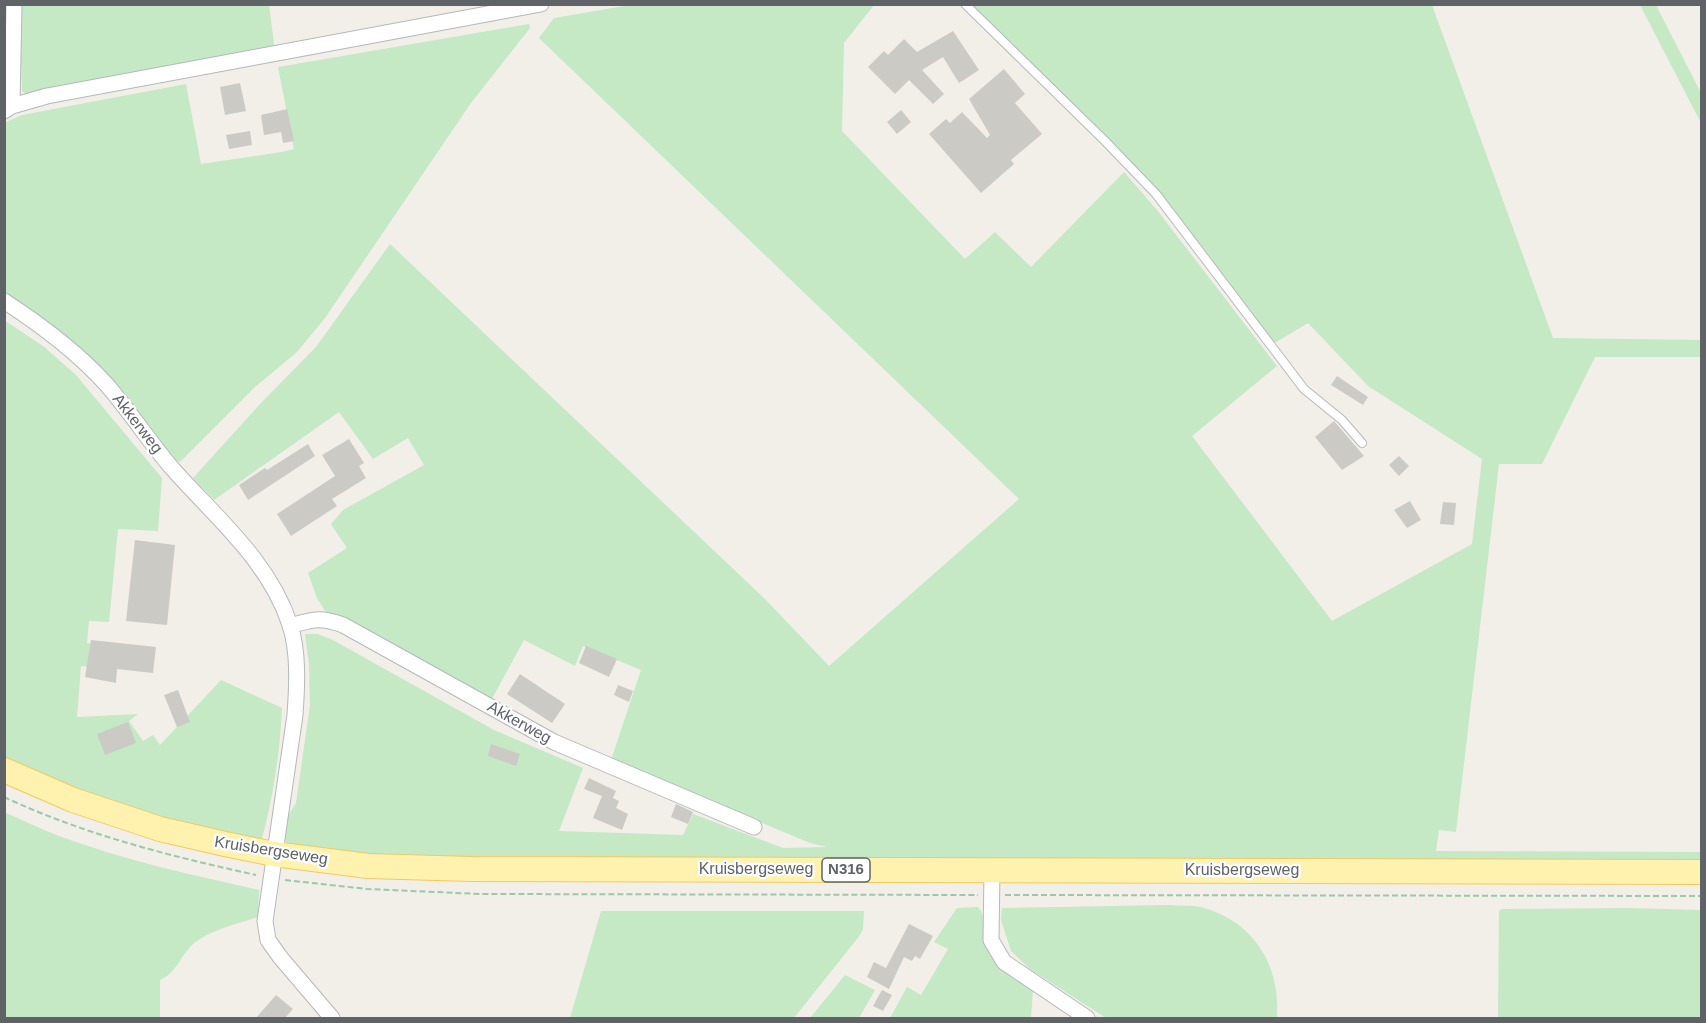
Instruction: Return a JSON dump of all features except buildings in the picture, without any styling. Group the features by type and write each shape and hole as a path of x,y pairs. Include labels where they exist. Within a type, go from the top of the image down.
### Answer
{"main road":[{"name":"Kruisbergseweg","path":"4,770 73,800 160,829 274,854 368,866 471,869 1701,872"}],"street":[{"path":"14,4 8,108 47,96 541,4"},
{"name":"Akkerweg","path":"4,301 66,345 106,384 170,466 267,575 291,626 295,647 297,685 295,715 265,921 268,940 332,1018"},
{"name":"Akkerweg","path":"291,626 313,619 326,619 343,625 554,742 754,827"},
{"path":"992,871 991,940 1004,962 1087,1018"}],"lane":[{"path":"965,4 1156,194 1304,389 1342,420 1362,443"}],"green space":[{"path":"19,5 269,5 275,51 30,96 22,91"},
{"path":"630,5 874,5 844,43 842,131 965,259 995,232 1031,267 1124,172 1157,210 1277,366 1192,436 1332,621 1472,544 1482,459 1368,386 1308,323 1273,344 1174,212 972,5 1432,5 1553,338 1702,340 1701,357 1595,357 1542,464 1499,464 1456,832 1439,830 1436,851 1701,852 1701,864 415,861 296,847 287,843 283,837 286,819 296,803 310,705 309,664 305,634 317,634 331,639 494,730 583,768 559,831 683,835 693,814 783,848 827,847 810,843 611,760 641,670 583,646 575,666 524,640 488,706 325,611 317,598 308,573 347,548 331,524 343,510 424,465 408,438 373,459 339,412 214,500 193,478 316,347 390,244 765,599 829,666 1019,499 539,38 554,18"},
{"path":"1640,5 1656,5 1701,93 1701,123"},
{"path":"529,24 530,28 471,103 325,318 297,352 255,387 181,461 178,462 78,352 5,301 4,123 22,115 186,84 201,164 282,152 294,149 278,67"},
{"path":"4,320 43,346 76,375 162,478 158,531 118,529 109,622 89,621 87,643 92,644 90,667 81,666 77,717 138,714 129,721 143,741 153,735 160,745 221,680 282,708 275,775 261,842 235,839 111,804 5,760"},
{"path":"4,812 59,836 133,860 259,890 258,917 215,931 192,945 174,969 160,980 160,1018 5,1018"},
{"path":"1168,905 1201,907 1220,914 1236,923 1249,935 1269,964 1277,999 1277,1018 1106,1018 1030,969 1011,951 1001,920 1002,908"},
{"path":"978,907 994,948 1033,990 1031,1018 890,1018 907,987 921,995 948,949 934,942 957,908"},
{"path":"1502,909 1701,910 1701,1018 1498,1018 1499,911"},
{"path":"601,911 864,911 863,929 860,935 794,1018 570,1018"},
{"path":"845,975 875,990 859,1018 810,1018"}]}
